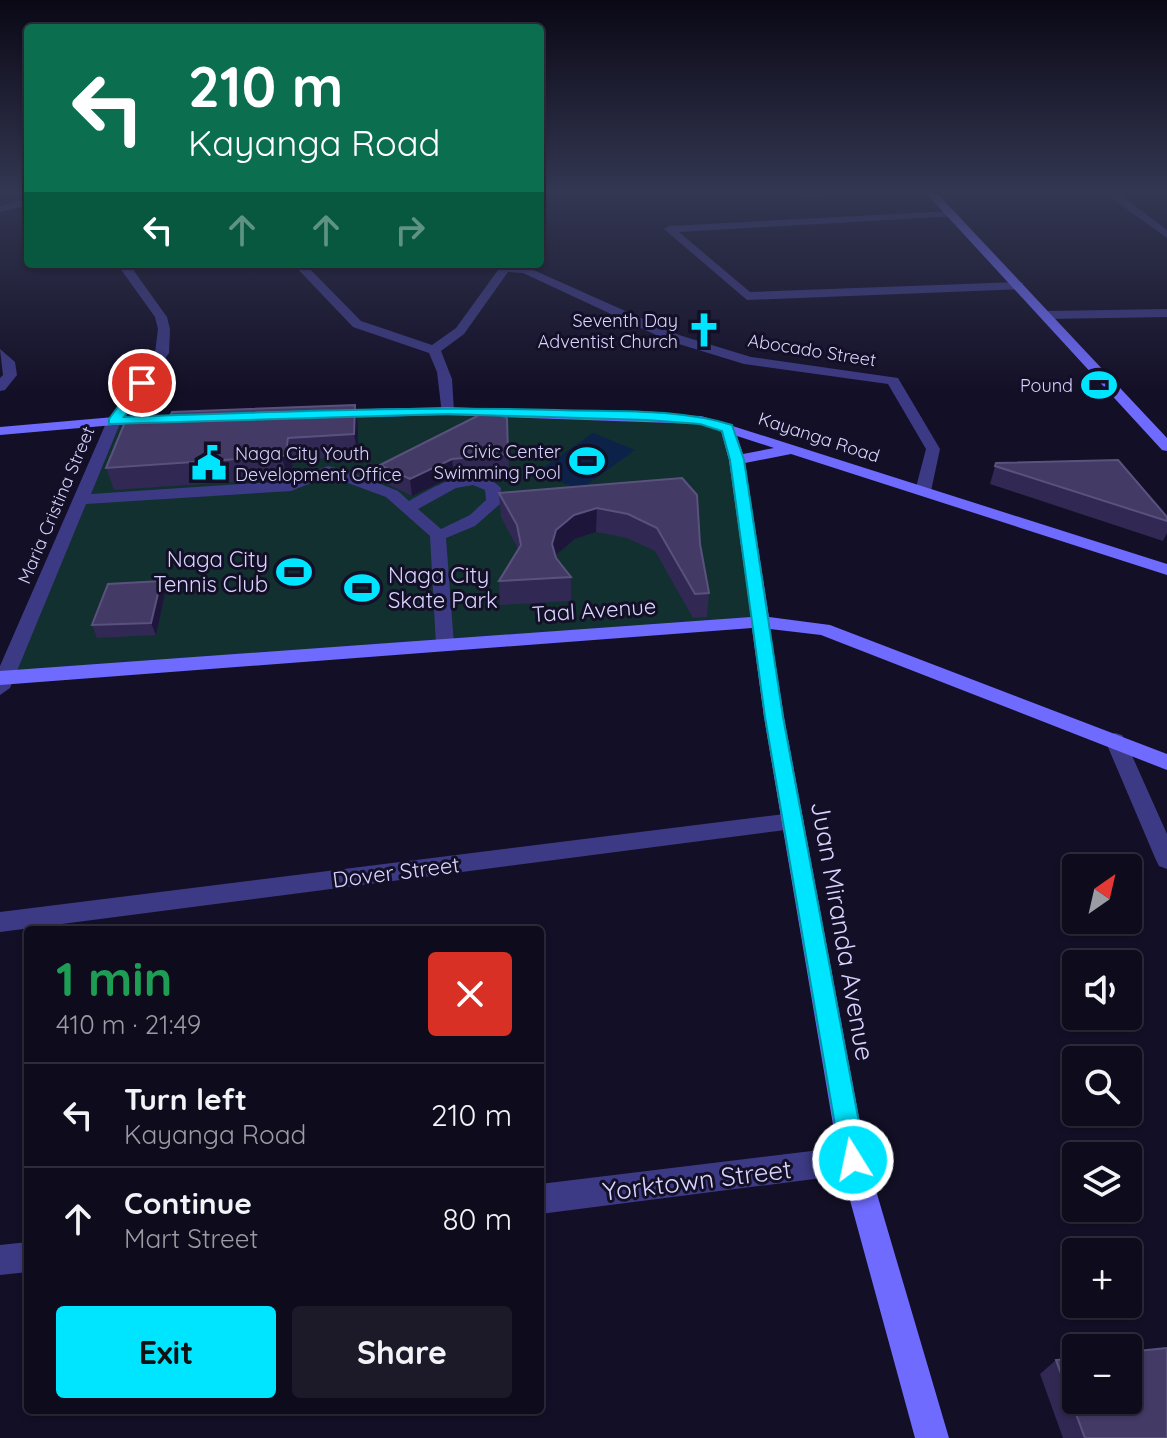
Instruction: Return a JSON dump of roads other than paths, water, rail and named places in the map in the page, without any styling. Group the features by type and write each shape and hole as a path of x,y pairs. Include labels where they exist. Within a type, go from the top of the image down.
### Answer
{"street":[{"path":"703,258 747,296 1019,286"},
{"path":"993,258 1167,447"},
{"name":"Maria Cristina Street","path":"1,681 114,421 162,353 164,329 161,317 126,268"},
{"path":"303,268 357,324 434,350 442,361 447,411"},
{"name":"Abocado Street","path":"434,350 460,331 505,268 525,270 674,338 749,361 893,381 933,449 923,491"},
{"path":"1046,315 1167,313"},
{"path":"0,353 8,362 10,375 0,387"},
{"name":"Kayanga Road","path":"320,415 447,411 701,420 1167,570"},
{"path":"0,431 114,421 209,418"},
{"name":"Juan Miranda Avenue","path":"727,428 737,460 760,622 853,1160 932,1438"},
{"path":"737,460 790,449"},
{"path":"79,500 291,486 328,471 343,474 392,494 438,535 445,645"},
{"path":"409,507 446,488 469,481 487,482 493,488 494,501 485,512 459,529 438,535"},
{"name":"Taal Avenue","path":"1,681 760,622 824,629 1167,762"},
{"path":"1115,740 1167,860"},
{"name":"Dover Street","path":"0,922 793,821"},
{"name":"Yorktown Street","path":"544,1199 853,1160"},
{"path":"0,1260 24,1257"}],"water":[{"name":"Civic Center Swimming Pool","path":"593,433 635,450 580,490 537,472"}],"place":[{"name":"Seventh Day Adventist Church","path":"704,330"},
{"name":"Pound","path":"1099,385"},
{"name":"Civic Center Swimming Pool","path":"587,461"},
{"name":"Naga City Youth Development Office","path":"209,463"},
{"name":"Naga City Tennis Club","path":"294,572"},
{"name":"Naga City Skate Park","path":"362,588"}]}
